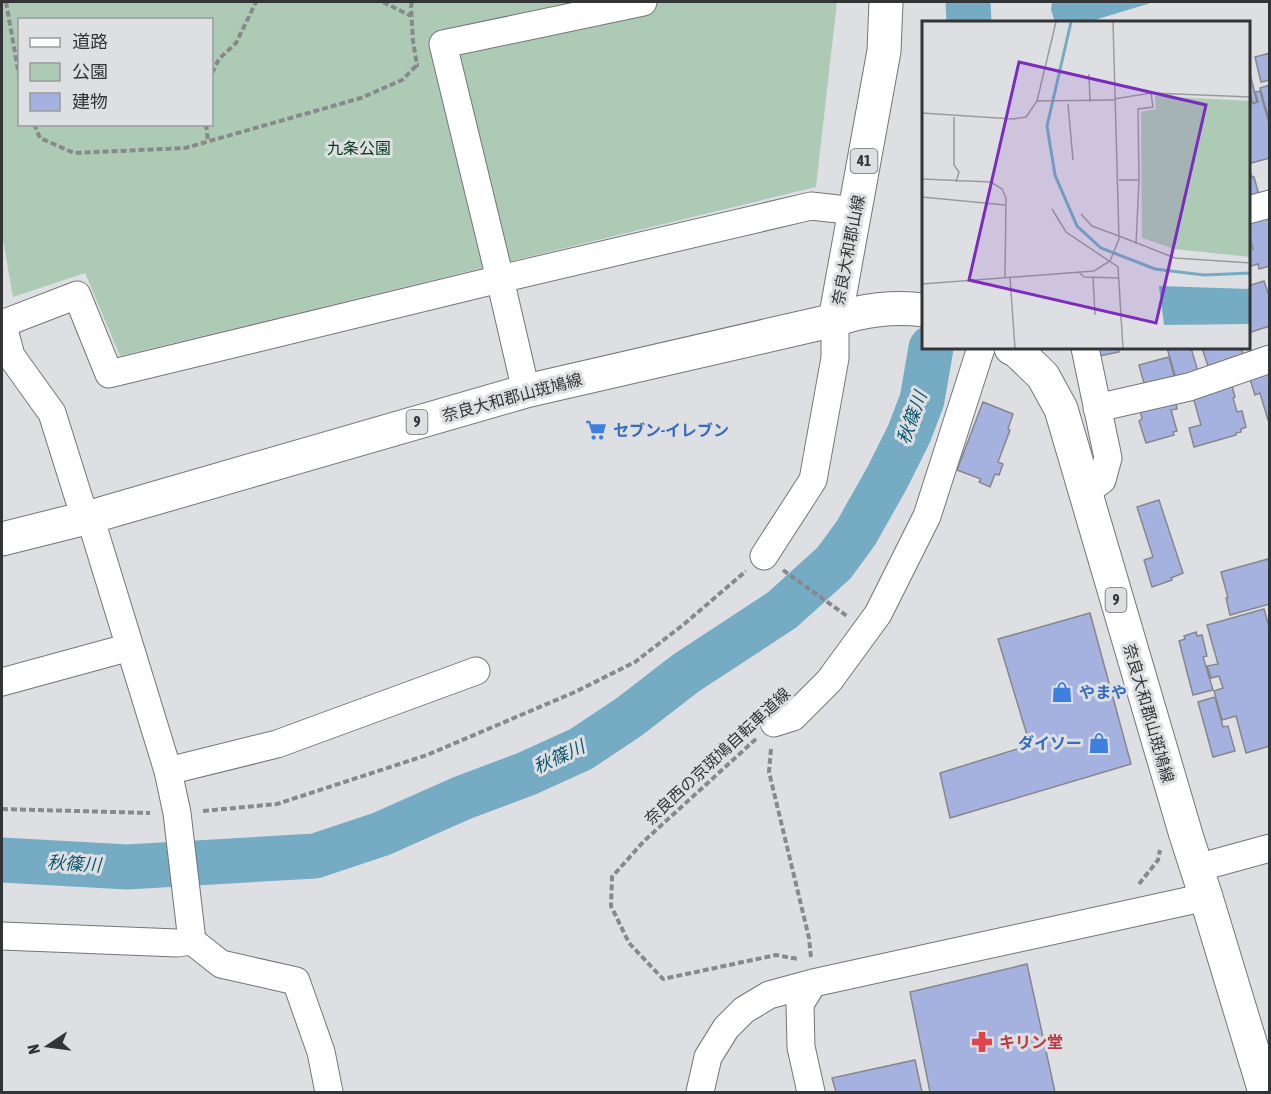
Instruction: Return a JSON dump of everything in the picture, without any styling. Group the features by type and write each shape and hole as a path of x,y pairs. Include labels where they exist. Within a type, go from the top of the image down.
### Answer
{"main road":[{"name":"奈良大和郡山線","path":"843,317 856,211 884,51 886,2"},
{"name":"奈良大和郡山斑鳩線","path":"2,538 87,517 526,391 843,317 912,308 922,310"},
{"name":"奈良大和郡山斑鳩線","path":"1015,350 1043,376 1061,409 1186,835 1265,1092"}],"street":[{"path":"526,391 443,44 643,2"},
{"path":"1250,209 1269,204"},
{"path":"329,1092 321,1052 296,981 221,964 191,932 177,813 168,771 130,647 52,413 10,356 2,323 77,294 109,374 811,206 856,211"},
{"path":"764,556 813,480 843,317"},
{"path":"774,723 793,717 829,681 878,615 927,516 980,350"},
{"path":"1084,350 1108,458 1102,480 1084,493"},
{"path":"1097,408 1189,387 1269,359"},
{"path":"2,681 130,647"},
{"path":"168,771 277,744 476,671"},
{"path":"700,1092 708,1057 726,1028 744,1010 814,968 1201,883 1269,848"},
{"path":"2,936 177,942 191,932"},
{"path":"811,1092 801,1047 800,1004 814,968"}],"path":[{"path":"6,2 18,70"},
{"path":"213,71 219,59 236,43 256,2"},
{"path":"383,2 411,16"},
{"path":"35,126 40,138 74,153 185,148 361,98 402,80 417,65"},
{"path":"206,126 208,141"},
{"path":"2,809 177,813 277,804 427,755 575,692 635,662 683,625 764,556 850,618"},
{"path":"774,723 769,772 809,938 814,968"},
{"name":"奈良西の京斑鳩自転車道線","path":"774,723 644,841 612,877 611,906 629,943 663,979 776,955 814,968"},
{"path":"1136,888 1158,860 1161,841 1186,835"}],"green space":[{"name":"九条公園","path":"2,2 837,2 816,187 120,356 85,273 13,297 2,234"}],"water":[{"path":"1052,2 1154,2 1091,21 1055,21 1051,10"}],"building":[{"path":"1270,53 1270,80 1261,82 1255,57"},
{"path":"1250,74 1257,102 1252,103"},
{"path":"1270,85 1270,124 1260,88"},
{"path":"1260,91 1270,127 1270,158 1251,163 1250,104 1258,102 1255,92"},
{"path":"1250,172 1254,177 1259,195 1250,197"},
{"path":"1270,217 1270,266 1259,269 1258,264 1250,266 1250,250 1253,249 1250,239 1250,222"},
{"path":"1264,281 1270,299 1270,326 1251,332 1250,329 1250,285"},
{"path":"1098,350 1118,350 1119,352 1099,356"},
{"path":"1168,350 1192,350 1199,375 1177,382"},
{"path":"1203,350 1242,350 1245,359 1209,369"},
{"path":"1169,357 1175,379 1145,387 1139,365"},
{"path":"1270,370 1270,420 1268,420 1260,393 1255,395 1249,376"},
{"path":"1231,382 1237,412 1242,411 1246,427 1236,435 1194,447 1189,428 1201,425 1192,393"},
{"path":"1175,398 1177,409 1171,410 1177,431 1173,432 1174,435 1146,443 1139,421 1142,419 1140,409"},
{"path":"983,402 1013,414 1008,429 1010,430 998,462 1003,464 999,475 995,474 990,487 979,482 981,479 957,470"},
{"path":"1159,500 1183,573 1171,578 1172,580 1152,587 1144,560 1153,557 1137,507"},
{"path":"1268,559 1270,604 1230,615 1221,572"},
{"path":"1264,609 1270,630 1270,746 1246,753 1236,716 1222,720 1214,691 1223,688 1219,676 1211,678 1207,666 1218,664 1207,625"},
{"name":"やまや","path":"1090,613 1131,764 950,818 940,773 1030,745 998,639"},
{"path":"1196,632 1197,636 1202,635 1207,656 1203,657 1213,690 1193,695 1179,641 1185,639 1184,636"},
{"path":"1215,697 1223,727 1228,726 1235,751 1213,757 1198,702"},
{"name":"キリン堂","path":"1027,964 1055,1092 930,1092 910,992"},
{"path":"915,1060 922,1092 836,1092 832,1078"}],"waterway":[{"name":"秋篠川","path":"968,2 969,21"},
{"name":"秋篠川","path":"2,860 127,867 315,856 381,834 581,749 629,717 686,673 782,610 834,563 856,533 909,434 922,400 931,350"}],"place":[{"name":"セブン-イレブン","path":"596,430"},
{"name":"やまや","path":"1062,692"},
{"name":"ダイソー","path":"1099,743"},
{"name":"キリン堂","path":"982,1042"}]}
